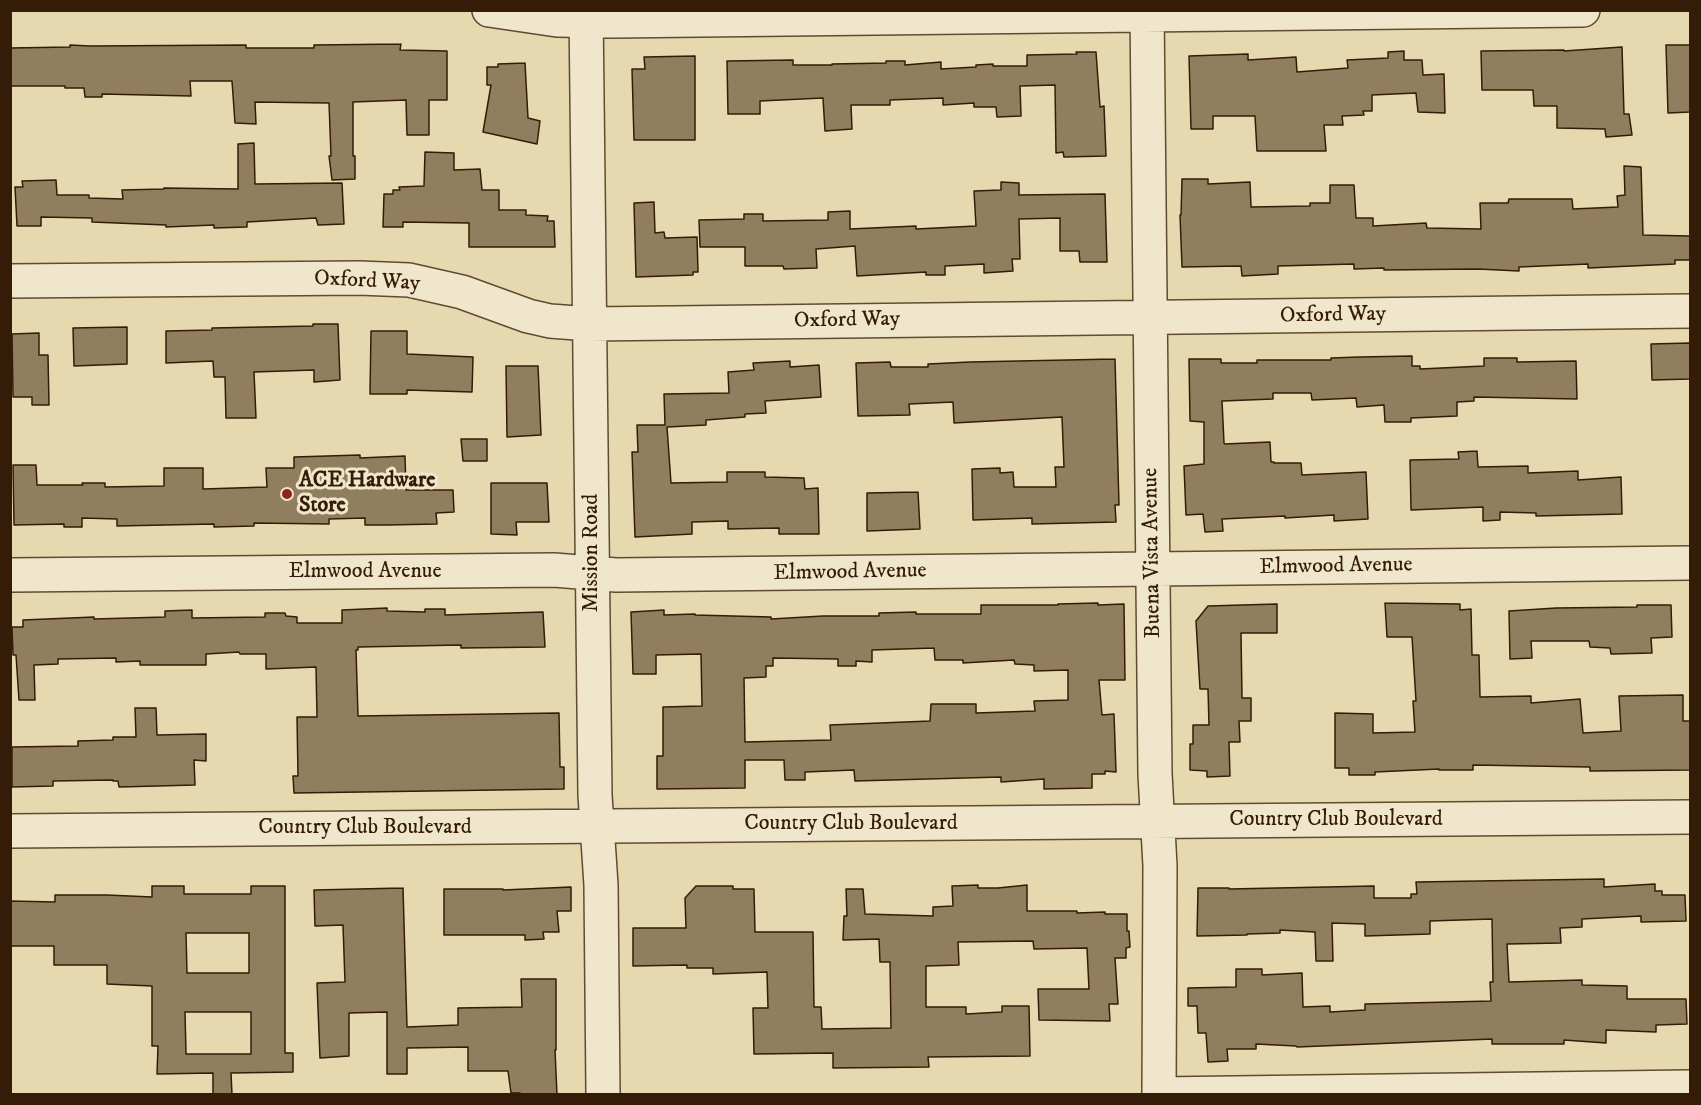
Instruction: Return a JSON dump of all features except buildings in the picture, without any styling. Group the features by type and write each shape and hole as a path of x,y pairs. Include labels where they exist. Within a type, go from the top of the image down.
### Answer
{"street":[{"path":"489,10 557,20 586,15 636,21 1147,13 1583,10"},
{"name":"Buena Vista Avenue","path":"1147,13 1155,774 1160,866 1159,1095"},
{"name":"Mission Road","path":"586,15 595,795 601,885 603,1095"},
{"name":"Oxford Way","path":"10,280 359,278 409,280 462,292 528,316 549,321 590,324 1690,311"},
{"name":"Elmwood Avenue","path":"10,574 542,570 640,575 1690,563"},
{"name":"Country Club Boulevard","path":"10,831 1690,817"},
{"path":"1159,1095 1690,1087"}],"place":[{"name":"ACE Hardware Store","path":"287,494"}]}
